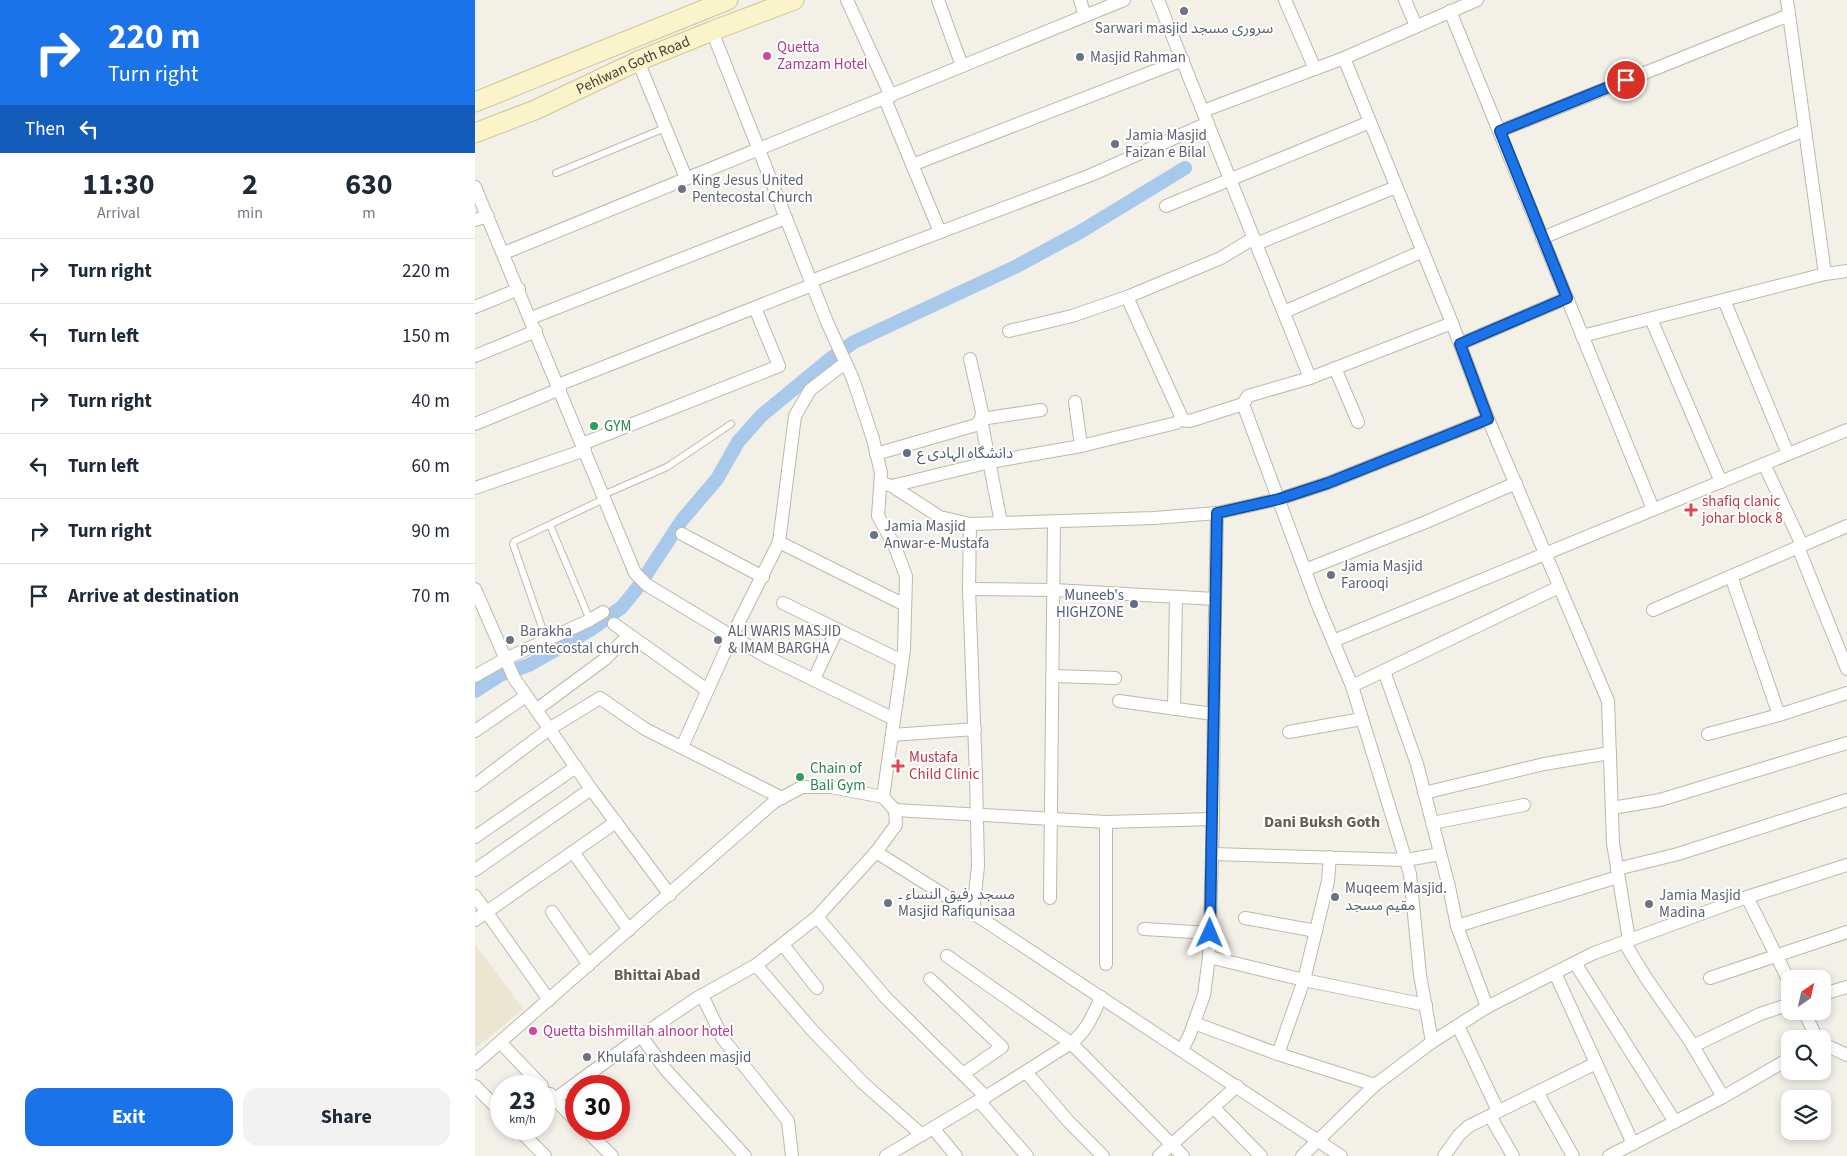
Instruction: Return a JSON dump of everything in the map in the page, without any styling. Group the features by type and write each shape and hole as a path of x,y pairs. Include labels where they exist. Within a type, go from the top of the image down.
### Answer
{"main road":[{"name":"Pehlwan Goth Road","path":"475,102 728,0"},
{"name":"Pehlwan Goth Road","path":"475,133 535,110 638,62 712,31 794,0"}],"street":[{"path":"847,0 888,98 912,165 940,232"},
{"path":"938,0 963,66"},
{"path":"1080,0 1085,16"},
{"path":"504,253 888,98 1124,0"},
{"path":"1159,0 1310,378"},
{"path":"1285,0 1315,69"},
{"path":"1405,0 1416,26"},
{"path":"475,424 559,387 812,283 1091,175 1205,117 1477,0"},
{"path":"1787,0 1825,274"},
{"path":"1450,11 1653,509"},
{"path":"1500,131 1789,15"},
{"path":"712,31 841,356 853,379 886,485 939,517 970,524 1054,522 1217,513 1279,499 1328,483 1488,419"},
{"path":"1344,58 1452,323 1488,419 1608,701 1613,844 1627,941 1646,978 1693,1046 1723,1097"},
{"path":"912,165 1183,60"},
{"path":"638,62 686,178"},
{"path":"1166,206 1230,178 1370,122"},
{"path":"1542,238 1805,130"},
{"path":"475,186 635,573 647,585 765,656 894,719"},
{"path":"1009,330 1072,316 1127,297 1221,258 1255,241 1397,187"},
{"path":"475,220 488,216"},
{"path":"531,318 786,218"},
{"path":"1284,312 1423,251"},
{"path":"1582,336 1825,274 1847,271"},
{"path":"475,307 519,289"},
{"path":"1127,297 1181,416 1180,420"},
{"path":"1460,344 1567,298"},
{"path":"1724,300 1788,454"},
{"path":"475,488 584,447 779,366 755,308"},
{"path":"1651,318 1721,482"},
{"path":"886,485 990,462 1081,446 1176,423 1180,420 1190,421 1243,404 1248,396 1310,378 1452,323"},
{"path":"475,356 536,331"},
{"path":"682,747 732,636 779,542 795,416 810,390 841,356"},
{"path":"970,359 982,412 981,419 1001,523"},
{"path":"1335,368 1358,422"},
{"path":"1075,402 1081,446"},
{"path":"1243,404 1305,570 1352,686 1406,860 1410,874 1420,974 1432,1042"},
{"path":"876,454 976,425 981,419 1041,410"},
{"path":"1333,641 1847,430"},
{"path":"1764,464 1800,546 1847,669"},
{"path":"1305,570 1426,522 1516,483"},
{"path":"883,797 904,650 906,576 895,547 878,516 886,485"},
{"path":"1182,1050 1204,995 1209,957 1213,819 1217,513"},
{"path":"1050,898 1054,522"},
{"path":"970,524 969,589 978,866 973,913"},
{"path":"1653,610 1847,526"},
{"path":"683,534 763,577"},
{"path":"779,542 905,605"},
{"path":"1731,576 1779,715"},
{"path":"1352,686 1559,587"},
{"path":"475,589 514,678 591,789 670,894"},
{"path":"969,589 1054,590 1215,599"},
{"path":"1174,709 1176,597"},
{"path":"783,603 902,661"},
{"path":"475,676 603,612"},
{"path":"614,624 707,690"},
{"path":"814,679 837,630"},
{"path":"536,710 605,659 629,635"},
{"path":"1384,671 1417,764 1457,926 1487,1006"},
{"path":"1053,676 1115,678"},
{"path":"1708,734 1779,715 1847,693"},
{"path":"475,731 526,696"},
{"path":"475,785 549,730 600,698 645,729 782,798"},
{"path":"1119,701 1213,714"},
{"path":"1289,732 1362,719"},
{"path":"892,735 975,730"},
{"path":"1612,808 1660,800 1847,743"},
{"path":"1424,793 1544,764 1610,753"},
{"path":"475,838 576,767"},
{"path":"475,1064 774,802 802,787 831,787 883,797 895,810 896,825 877,852 817,917 756,965 702,995 641,1036 555,1099 565,1109"},
{"path":"475,870 591,789"},
{"path":"1457,926 1847,800"},
{"path":"1432,823 1524,805"},
{"path":"895,810 1105,822 1213,819"},
{"path":"475,920 616,822"},
{"path":"1105,822 1106,964"},
{"path":"573,852 629,930"},
{"path":"877,852 973,913 1341,1156"},
{"path":"1212,854 1406,860 1440,854"},
{"path":"1278,1054 1304,980 1328,881 1330,858"},
{"path":"1302,1156 1375,1085 1432,1042 1487,1006 1594,953 1747,897 1847,865"},
{"path":"475,896 549,1000"},
{"path":"1747,897 1784,970"},
{"path":"552,912 589,965"},
{"path":"817,917 886,998 963,1074 1027,1156"},
{"path":"1245,918 1316,931"},
{"path":"1144,929 1210,933"},
{"path":"1710,978 1847,932"},
{"path":"783,945 817,988"},
{"path":"947,956 1071,1043 1183,1156"},
{"path":"1209,957 1304,980 1425,1005"},
{"path":"1575,962 1675,1122"},
{"path":"756,965 844,1064 922,1135"},
{"path":"1555,973 1633,1144"},
{"path":"930,979 1002,1047 963,1074"},
{"path":"1831,992 1847,987"},
{"path":"702,995 723,1040 788,1121 792,1156"},
{"path":"886,1156 903,1152 922,1135 1071,1043 1082,1034 1101,997"},
{"path":"1693,1046 1760,1014 1781,1007"},
{"path":"1194,1023 1278,1054 1375,1085"},
{"path":"1458,1026 1513,1156"},
{"path":"641,1036 666,1070 745,1156"},
{"path":"501,1043 532,1075"},
{"path":"1831,1046 1847,1044"},
{"path":"1831,1049 1847,1055"},
{"path":"1444,1156 1459,1135 1469,1126 1596,1063"},
{"path":"1609,1156 1723,1097 1781,1063"},
{"path":"1026,1072 1069,1122 1103,1156"},
{"path":"475,1086 490,1101"},
{"path":"1159,1156 1237,1086"},
{"path":"1537,1092 1573,1156"},
{"path":"1214,1108 1261,1156"},
{"path":"933,1128 956,1156"},
{"path":"529,1140 545,1156"},
{"path":"596,1140 612,1156"}],"lane":[{"path":"556,173 665,128"},
{"path":"546,639 513,546 515,541 667,467 731,424"},
{"path":"550,524 590,620"}],"shaded area":[{"path":"475,944 523,1009 475,1049"}],"waterway":[{"path":"475,691 500,675 529,665 590,630 622,607 638,587 682,520 717,479 738,442 762,415 830,359 854,342 1015,267 1080,232 1185,168"}],"place":[{"name":"Sarwari masjid سروری مسجد","path":"1184,11"},
{"name":"Quetta Zamzam Hotel","path":"767,56"},
{"name":"Masjid Rahman","path":"1080,57"},
{"name":"Jamia Masjid Faizan e Bilal","path":"1115,144"},
{"name":"King Jesus United Pentecostal Church","path":"682,189"},
{"name":"GYM","path":"594,426"},
{"name":"دانشگاہ الہادی ع","path":"907,453"},
{"name":"shafiq clanic johar block 8","path":"1691,510"},
{"name":"Jamia Masjid Anwar-e-Mustafa","path":"874,535"},
{"name":"Jamia Masjid Farooqi","path":"1331,575"},
{"name":"Muneeb's HIGHZONE","path":"1134,604"},
{"name":"Barakha pentecostal church","path":"510,640"},
{"name":"ALI WARIS MASJID & IMAM BARGHA","path":"718,640"},
{"name":"Mustafa Child Clinic","path":"898,766"},
{"name":"Chain of Bali Gym","path":"800,777"},
{"name":"Muqeem Masjid. مقیم مسجد","path":"1335,897"},
{"name":"مسجد رفیق النساء ۔ Masjid Rafiqunisaa","path":"888,903"},
{"name":"Jamia Masjid Madina","path":"1649,904"},
{"name":"Quetta bishmillah alnoor hotel","path":"533,1031"},
{"name":"Khulafa rashdeen masjid","path":"587,1057"}],"district":[{"name":"Dani Buksh Goth","path":"1322,821"},
{"name":"Bhittai Abad","path":"657,974"}],"route":[{"path":"1210,933 1217,513 1279,499 1328,483 1488,419 1460,344 1567,298 1500,131 1626,80"}]}
